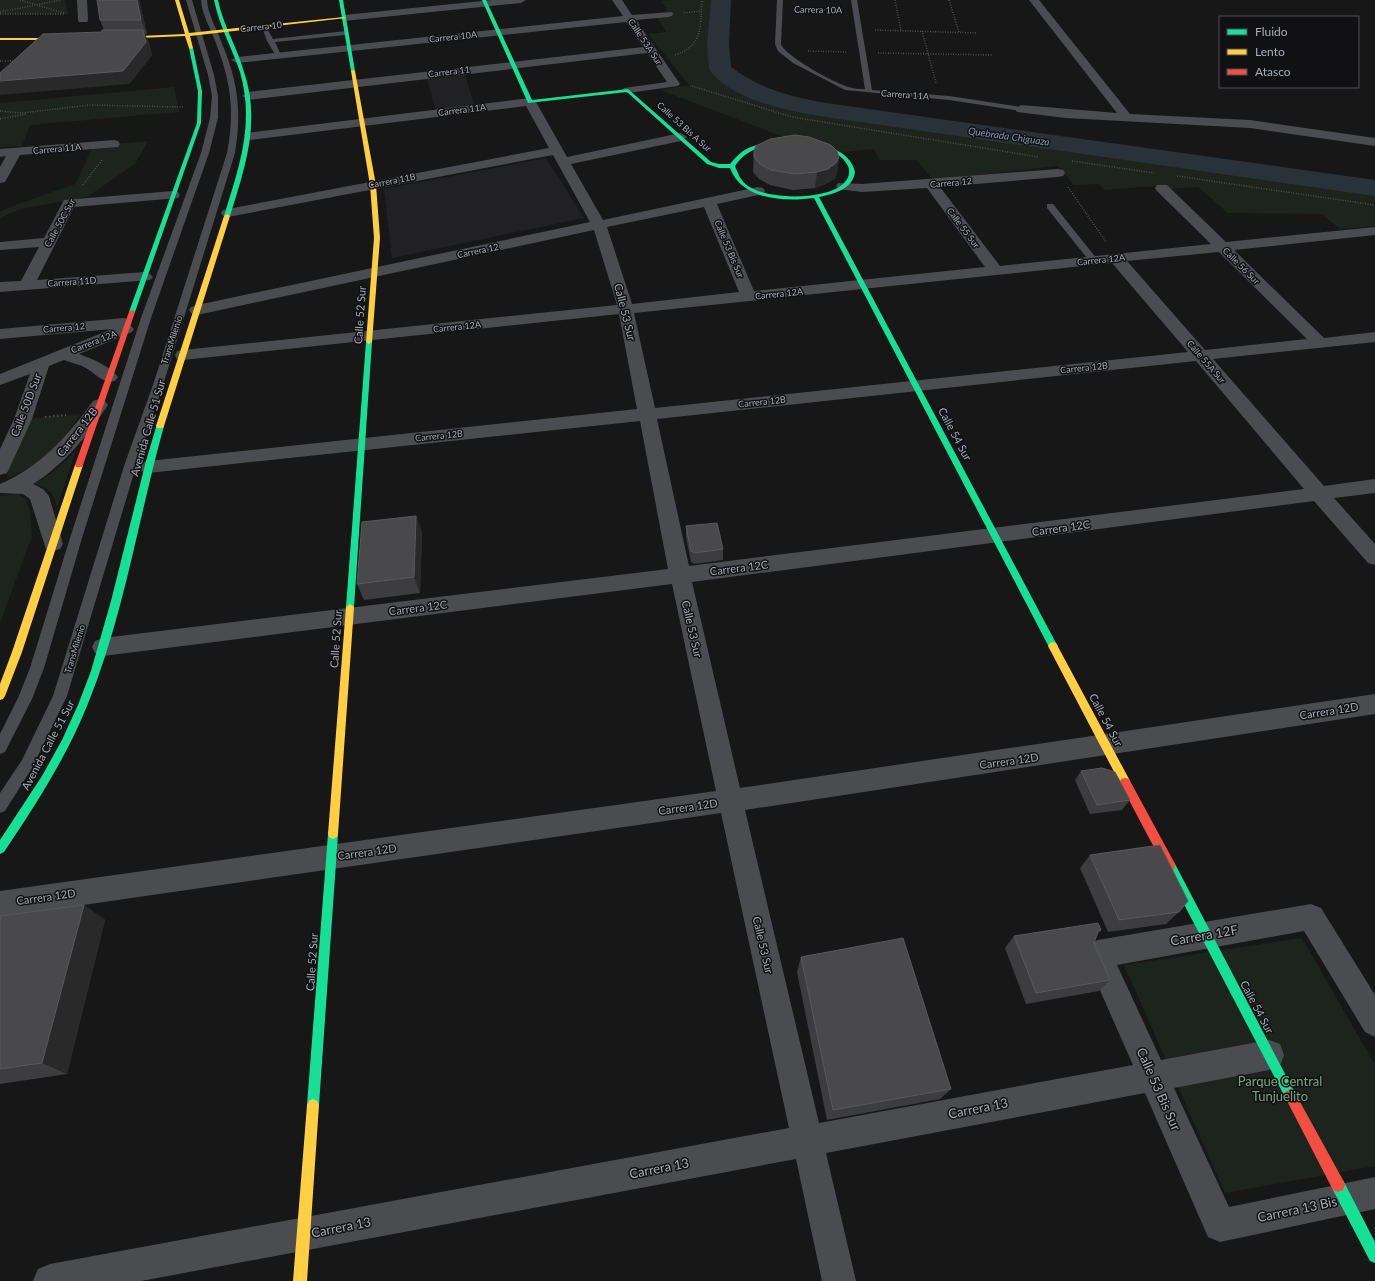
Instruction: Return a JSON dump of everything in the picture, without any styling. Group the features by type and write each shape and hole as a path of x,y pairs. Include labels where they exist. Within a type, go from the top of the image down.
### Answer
{"street":[{"path":"82,0 83,20"},
{"path":"0,696 53,544 97,408 110,377 198,127 202,108 200,80 177,0"},
{"name":"Avenida Calle 51 Sur","path":"0,849 44,780 82,707 103,647 148,467 167,401 183,356 228,213 250,136 252,112 248,96 216,0"},
{"name":"Calle 52 Sur","path":"300,1281 376,272 377,238 373,185 341,0"},
{"name":"Carrera 10","path":"104,38 187,36 225,30 484,2 522,0"},
{"name":"Calle 53A Sur","path":"617,0 674,84"},
{"path":"1034,0 1127,118"},
{"name":"Calle 53 Sur","path":"484,2 530,102 599,225 626,310 680,575 839,1281"},
{"name":"Carrera 10A","path":"237,60 668,14"},
{"path":"0,39 80,39"},
{"path":"16,61 40,39"},
{"name":"Carrera 11","path":"248,96 650,49"},
{"name":"Carrera 11A","path":"250,136 674,84"},
{"name":"Calle 53 Bis A Sur","path":"628,90 712,164 732,166"},
{"path":"1022,109 1127,118 1250,124 1375,142"},
{"path":"564,162 681,137"},
{"path":"785,142 818,145 843,156 850,163 853,171 850,179 843,186 816,196 792,197 758,191 741,182 733,171 732,166 736,158 744,151 755,146 785,142"},
{"name":"Carrera 11A","path":"0,153 114,144"},
{"name":"Carrera 11B","path":"228,213 556,150"},
{"path":"0,179 14,152"},
{"name":"Carrera 12","path":"843,186 862,188 931,184 1058,173"},
{"name":"Calle 55 Sur","path":"931,184 996,271"},
{"name":"Calle 56 Sur","path":"1162,188 1320,343"},
{"name":"Carrera 12","path":"197,310 758,191"},
{"path":"70,203 173,195"},
{"name":"Calle 54 Sur","path":"816,196 1269,1055 1360,1196 1375,1256"},
{"name":"Calle 53 Bis Sur","path":"709,202 749,297"},
{"name":"Calle 50C Sur","path":"27,285 70,203"},
{"name":"Carrera 12A","path":"183,356 1375,231"},
{"path":"0,246 50,242"},
{"name":"Calle 55A Sur","path":"1117,259 1375,558"},
{"name":"Carrera 11D","path":"0,287 145,277"},
{"name":"Carrera 12","path":"0,334 128,326"},
{"name":"Carrera 12A","path":"0,380 128,326"},
{"name":"Carrera 12B","path":"148,467 1375,338"},
{"name":"Carrera 12A","path":"62,354 89,364 110,377"},
{"name":"Calle 50D Sur","path":"0,469 23,419 42,363"},
{"name":"Carrera 12B","path":"6,488 42,470 55,460 79,434 97,408"},
{"name":"Carrera 12C","path":"103,647 996,536 1375,486"},
{"name":"Carrera 12B","path":"6,488 34,491 39,496 53,544"},
{"name":"Carrera 12D","path":"0,904 731,801 1106,746 1375,704"},
{"name":"Carrera 12F","path":"1098,954 1311,917 1375,1022"},
{"name":"Calle 53 Bis Sur","path":"1098,954 1220,1225"},
{"name":"Carrera 13","path":"50,1281 1269,1055"},
{"name":"Carrera 13 Bis","path":"1220,1225 1360,1196"}],"lane":[{"path":"0,748 25,699 37,668 76,538 146,318 205,153 214,118 215,96 211,75 189,0"},
{"name":"TransMilenio","path":"0,806 27,764 60,696 128,470 158,385 231,153 236,125 235,92 230,73 214,32 204,0"},
{"path":"780,0 778,44 780,50"},
{"path":"854,0 870,92"},
{"path":"263,26 278,56"},
{"path":"270,41 346,32"},
{"name":"Carrera 11A","path":"780,50 795,62 840,86 870,92 940,98 1022,109"},
{"path":"1050,206 1094,261"}],"path":[{"path":"0,13 68,14 20,0"},
{"path":"0,13 61,0"},
{"path":"657,59 682,53 692,48 699,38 702,0"},
{"path":"895,0 901,30"},
{"path":"950,0 959,32"},
{"name":"Carrera 10A","path":"780,9 856,10"},
{"path":"859,29 976,32"},
{"path":"922,31 940,98"},
{"path":"780,50 992,55"},
{"path":"0,61 16,61"},
{"path":"674,84 689,85 792,117 1048,158 1117,259"},
{"path":"0,119 90,105 202,108"},
{"path":"0,111 22,113 40,112"},
{"name":"Calle 50C Sur","path":"70,203 114,144"},
{"path":"1070,161 1161,174"},
{"path":"1177,176 1375,205"},
{"path":"23,419 97,408"}],"shaded area":[{"path":"465,75 475,107 436,112 427,79"},
{"path":"546,158 584,218 392,258 384,189"}],"green space":[{"path":"0,0 65,0 68,14 0,14"},
{"path":"711,0 707,48 711,71 732,89 764,103 821,115 1375,194 1375,226 1340,229 1322,214 1228,213 1198,187 1171,189 1167,185 1105,190 1099,184 1074,185 1058,166 933,180 917,160 880,160 874,149 843,152 786,138 660,90 689,85 648,34 666,32 654,13 668,11 661,1"},
{"path":"174,87 179,112 30,125 22,146 0,147 0,103"},
{"path":"148,141 135,164 87,197 25,208 10,213 0,219 0,212 10,207 75,184 92,149 110,148 114,144"},
{"path":"80,414 66,436 49,454 30,468 6,479 27,419"},
{"path":"76,450 57,508 50,491 32,484 56,469"},
{"path":"17,494 25,498 30,510 32,536 0,623 0,496"},
{"name":"Parque Central Tunjuelito","path":"1302,938 1375,1065 1375,1166 1225,1193 1124,965"}],"building":[{"path":"97,0 137,0 141,20 100,20"},
{"path":"102,30 143,30 146,42 123,71 0,81 0,73 43,34 102,32"},
{"path":"795,135 809,137 831,145 837,151 839,157 836,163 828,169 817,172 795,174 771,170 760,164 754,157 754,150 756,146 770,139"},
{"path":"416,516 414,577 357,584 362,522"},
{"path":"717,523 723,549 695,553 691,551 686,526"},
{"path":"1102,768 1115,772 1130,800 1097,805 1081,771"},
{"path":"1160,845 1188,901 1179,912 1119,920 1090,855"},
{"path":"84,905 42,1063 0,1069 0,916"},
{"path":"1098,923 1101,930 1098,932 1094,943 1110,980 1036,993 1014,936"},
{"path":"903,938 951,1089 833,1110 801,957"}],"waterway":[{"name":"Quebrada Chiguaza","path":"721,0 718,44 720,69 733,80 747,88 778,100 826,110 1375,188"}],"traffic: fast":[{"path":"216,0 224,27 242,72 247,91 249,110 247,145 227,216"},
{"path":"341,0 353,71"},
{"path":"484,0 530,102 628,90 709,163 719,166 732,166"},
{"path":"132,312 199,123 200,91 191,48"},
{"path":"785,142 824,146 842,154 852,169 850,179 843,187 833,192 822,195 795,198 757,192 748,188 740,181 732,166 742,154 755,147 769,143 785,142"},
{"path":"816,196 1053,646"},
{"path":"350,607 369,342"},
{"path":"0,849 56,761 83,705 116,601 141,496 160,426"},
{"path":"313,1105 333,834"},
{"path":"1170,866 1290,1095"},
{"path":"1338,1185 1375,1256"}],"traffic: slow":[{"path":"177,0 191,48"},
{"path":"117,38 202,34 344,18"},
{"path":"0,39 67,39"},
{"path":"353,71 373,185 377,238 369,342"},
{"path":"160,426 227,216"},
{"path":"0,696 17,652 79,465"},
{"path":"333,834 350,607"},
{"path":"1053,646 1125,782"},
{"path":"300,1281 313,1105"}],"traffic: jam":[{"path":"79,465 132,312"},
{"path":"1125,782 1170,866"},
{"path":"1290,1095 1338,1185"}]}
